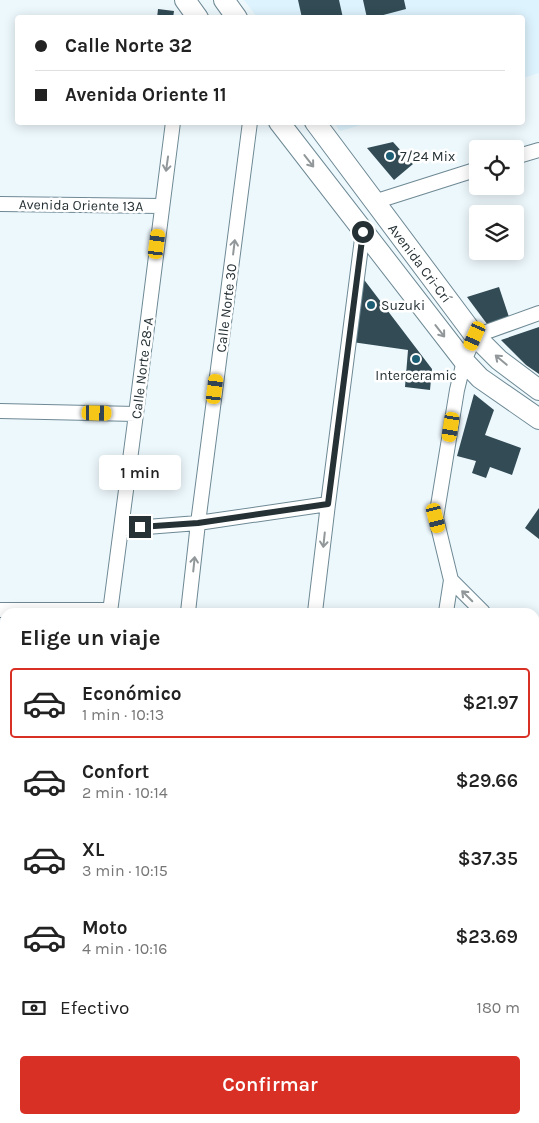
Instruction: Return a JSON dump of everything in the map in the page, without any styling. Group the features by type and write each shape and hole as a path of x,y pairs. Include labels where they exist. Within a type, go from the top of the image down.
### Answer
{"main road":[{"path":"224,0 235,15"},
{"name":"Avenida Cri-Crí","path":"280,125 464,361 480,378 539,418"},
{"name":"Avenida Cri-Crí","path":"317,125 475,336 499,360 539,390"}],"street":[{"name":"Calle Norte 28-A","path":"110,608 173,125"},
{"name":"Calle Norte 30","path":"188,608 250,125"},
{"path":"524,155 539,150"},
{"path":"374,202 469,172"},
{"name":"Avenida Oriente 13A","path":"0,204 161,206"},
{"path":"315,608 363,232"},
{"path":"447,608 451,580 436,518 457,390 464,361 475,336 539,313"},
{"path":"0,411 136,414"},
{"path":"121,529 198,523 328,504"},
{"path":"451,580 480,608"}],"shaded area":[{"path":"244,0 539,0 539,73 525,77 525,15 255,15"},
{"path":"336,125 361,125 340,131"}],"building":[{"path":"298,0 339,0 342,15 301,15"},
{"path":"363,0 404,0 406,9 383,15 366,15"},
{"path":"158,9 174,11 173,15 157,15"},
{"name":"7/24 Mix","path":"393,142 413,164 394,180 367,148"},
{"name":"Suzuki","path":"362,277 432,369 430,390 405,387 408,350 352,342"},
{"path":"499,287 509,317 487,324 467,297"},
{"path":"539,327 539,374 526,365 501,340"},
{"path":"474,394 494,410 485,435 521,448 512,475 490,467 486,478 472,473 476,461 457,456"},
{"path":"539,508 539,539 525,528"}],"place":[{"name":"7/24 Mix","path":"390,156"},
{"name":"Suzuki","path":"371,305"},
{"name":"Interceramic","path":"416,359"}],"route":[{"path":"140,527 198,523 328,504 363,232"}]}
